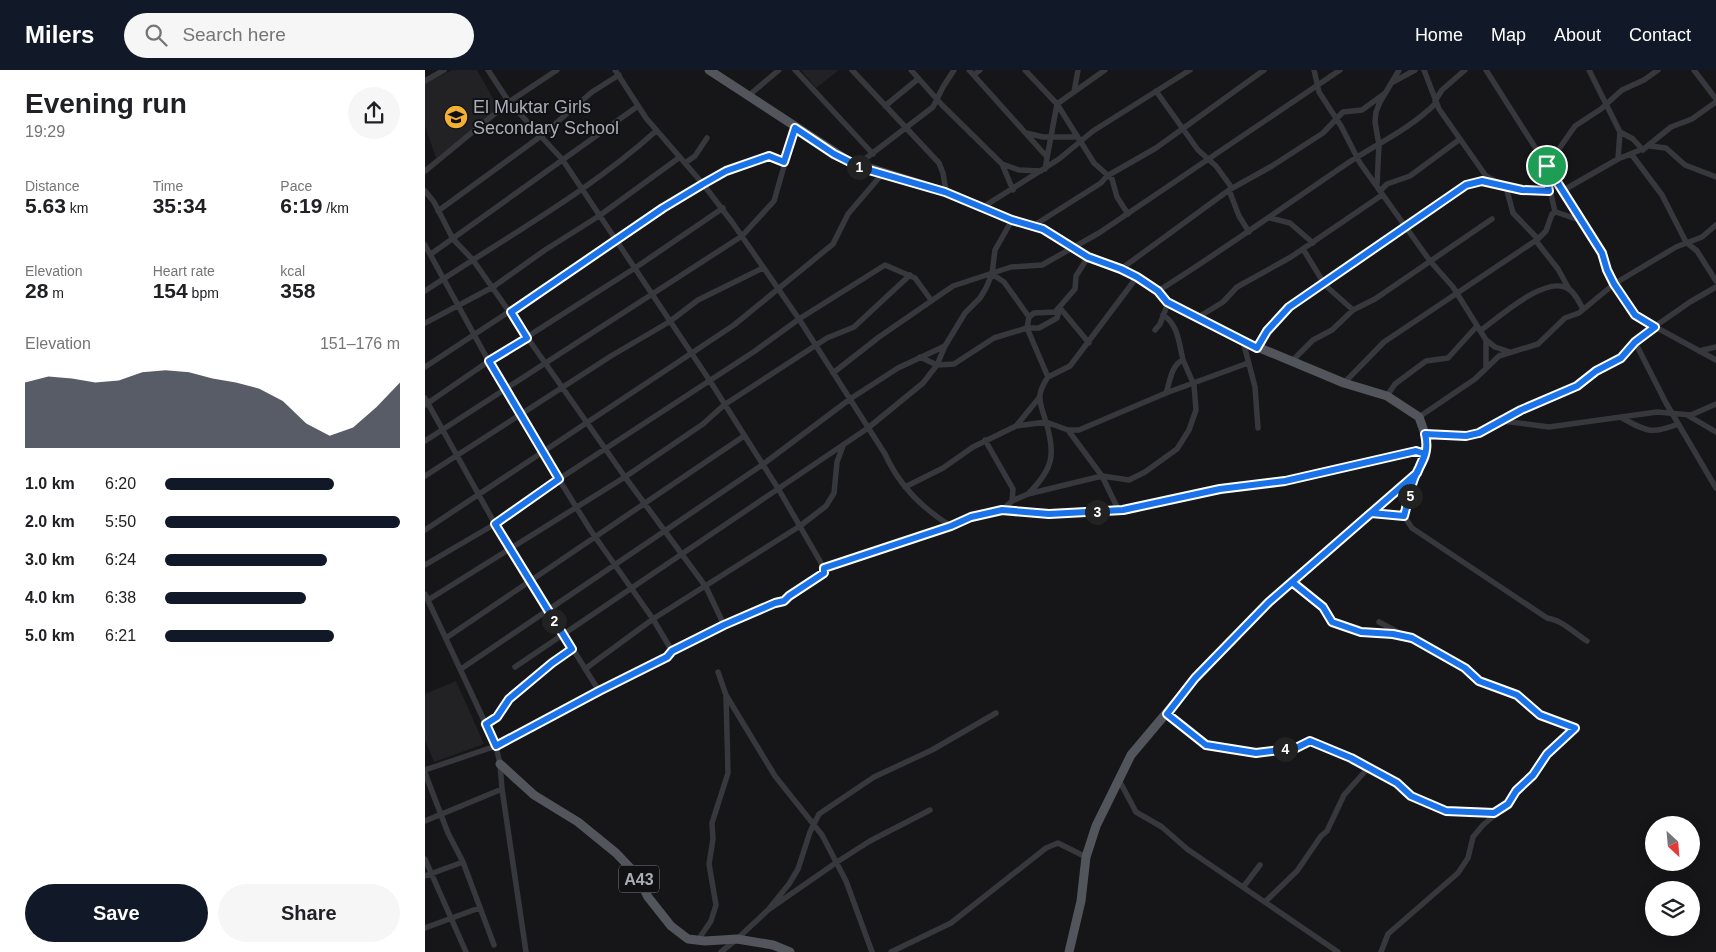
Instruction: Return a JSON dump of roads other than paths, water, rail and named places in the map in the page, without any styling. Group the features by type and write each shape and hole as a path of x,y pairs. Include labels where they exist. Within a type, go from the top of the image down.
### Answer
{"main road":[{"path":"709,70 834,154 857,166 945,192 1012,220 1033,226 1088,257 1137,277 1158,291 1167,302 1257,348 1293,360 1344,384 1387,396 1419,417 1425,434 1425,454 1417,473 1269,602 1195,678 1131,755 1096,826 1087,857 1081,901 1069,952"},
{"name":"A43","path":"500,764 533,795 578,822 601,840 637,875 647,897 671,926 688,939 737,940 773,945 790,952"}],"street":[{"path":"425,81 444,70"},
{"path":"488,70 509,102 562,159 710,381 761,465 779,490 824,568 824,573 784,601 724,625 672,651 667,657 496,746 425,771 463,862 494,946"},
{"path":"425,171 509,102 557,70"},
{"path":"748,96 779,70"},
{"path":"795,70 873,154"},
{"path":"852,70 939,163 943,173 945,192"},
{"path":"911,70 937,100 1002,164 1013,190"},
{"path":"857,166 933,107 943,86 954,70"},
{"path":"980,70 971,72 1047,157"},
{"path":"1025,70 1057,104 1094,163 1109,175 1115,185 1117,197 1128,214"},
{"path":"1073,93 1079,75 1078,70"},
{"path":"1043,170 1057,104 1105,70"},
{"path":"983,207 1043,170 1078,140 1190,70"},
{"path":"1314,70 1317,86 1357,158 1430,261 1457,292 1486,340 1500,349 1514,351"},
{"path":"833,373 931,300 964,281 1011,267 1042,265 1073,248 1128,214 1340,70"},
{"path":"1380,190 1379,146 1375,117 1384,94 1399,70"},
{"path":"1391,83 1415,70"},
{"path":"1424,70 1436,102 1483,173 1494,182 1506,187 1522,190 1549,191"},
{"path":"1158,291 1270,218 1357,158 1413,125 1436,102 1442,90 1465,70"},
{"path":"1485,70 1602,253 1614,284 1635,315 1716,360"},
{"path":"1589,70 1620,132 1633,139 1643,150"},
{"path":"1547,166 1556,156 1571,130 1622,90 1644,80 1658,70"},
{"path":"1562,191 1618,159 1643,150 1671,127 1691,119 1716,101 1694,70"},
{"path":"1033,226 1109,175 1156,148 1262,71"},
{"path":"438,211 541,136 617,72 656,131 680,156 723,208 799,319 905,487 931,514 951,526"},
{"path":"885,106 918,79"},
{"path":"1156,91 1198,150 1209,159 1231,189 1239,216 1249,232"},
{"path":"1121,269 1231,189 1272,166 1323,133 1345,111 1362,110 1384,94"},
{"path":"431,254 639,106"},
{"path":"425,441 742,236 774,202 795,128"},
{"path":"425,291 581,189 628,156 656,131"},
{"path":"1023,132 1036,136 1078,140"},
{"path":"1618,159 1620,132"},
{"path":"685,163 695,156 707,138"},
{"path":"1197,318 1223,302 1237,287 1313,243 1387,184 1410,176 1460,140"},
{"path":"1649,146 1666,148 1685,164 1716,177"},
{"path":"1631,155 1662,195 1686,242 1697,251 1716,281"},
{"path":"425,323 459,307 493,287 545,250 599,216 680,156"},
{"path":"425,367 703,184 726,171 769,156 784,162"},
{"path":"1543,159 1555,212"},
{"path":"1002,164 1019,170 1043,170"},
{"path":"425,530 692,355 735,324 833,244 849,214 883,173"},
{"path":"1257,348 1267,331 1289,307 1323,283 1470,183 1478,181 1494,182"},
{"path":"1506,187 1513,213 1537,240 1583,309"},
{"path":"425,191 453,239 473,260 493,287 625,477 706,587 724,625"},
{"path":"599,691 495,524 426,402 635,268 723,208"},
{"path":"1344,384 1384,342 1537,240 1548,227 1549,216 1555,212"},
{"path":"1555,212 1582,221"},
{"path":"1270,218 1290,223 1313,243"},
{"path":"1293,360 1313,340 1333,330 1353,310 1375,299 1492,219"},
{"path":"515,667 563,636 680,554 843,446 923,383 937,365 945,346 965,313 980,298 991,274 995,250 1012,220"},
{"path":"1419,417 1484,371 1496,358 1538,344 1565,318 1583,309 1614,284 1686,242 1702,237 1716,225"},
{"path":"425,245 542,452 577,508 653,619 672,651"},
{"path":"1303,249 1323,283 1353,310"},
{"path":"1048,377 1027,328 1029,317 1034,313 1055,312 1060,308 1075,290 1075,276 1088,257"},
{"path":"425,565 495,524 559,479 710,381 799,319 885,265 915,278 931,300"},
{"path":"425,476 669,322 698,300 763,268"},
{"path":"991,274 1004,282 1029,317"},
{"path":"428,600 512,550 625,477 703,424 724,405 827,338 854,327 910,275"},
{"path":"1028,494 1040,482 1051,464 1052,441 1039,398 1040,389 1048,377 1070,366 1137,277"},
{"path":"1387,396 1395,384 1425,361 1448,358 1478,328 1541,289 1557,285 1569,289"},
{"path":"1425,434 1466,436 1479,433 1577,386 1596,371 1621,358 1635,342 1690,302 1716,287"},
{"path":"1155,330 1167,302"},
{"path":"920,357 937,365 954,364 994,338 1027,328 1039,328 1047,324 1057,318 1060,308"},
{"path":"1060,308 1089,343"},
{"path":"1002,510 1012,501 1028,494 1102,476 1129,480 1145,472 1177,449 1189,430 1196,410 1194,385 1183,360 1176,328 1170,319 1163,315"},
{"path":"1484,371 1487,361 1486,340"},
{"path":"1243,341 1255,387 1258,428"},
{"path":"1635,342 1671,412 1716,488"},
{"path":"461,669 548,611 614,563 761,465 850,399 898,368 945,346"},
{"path":"1699,351 1716,347"},
{"path":"1166,393 1173,370 1178,362 1183,360"},
{"path":"905,487 943,468 985,440 1016,426 1046,422 1068,430 1079,430 1166,393 1194,385 1248,364"},
{"path":"1016,426 1039,398"},
{"path":"1502,421 1549,427 1657,412 1687,415 1701,413 1716,404"},
{"path":"1687,415 1716,432"},
{"path":"1621,418 1650,432 1661,431 1678,424"},
{"path":"1068,430 1102,476 1119,511"},
{"path":"446,638 744,436"},
{"path":"985,440 1013,489 1012,501"},
{"path":"585,669 653,619 800,526 826,506 833,493 837,462 843,446"},
{"path":"824,568 951,526 971,517 1002,510 1049,514 1119,511 1220,489 1285,481 1412,451 1425,454"},
{"path":"1404,516 1417,473"},
{"path":"1374,510 1404,516 1412,528 1547,618 1559,620 1565,627 1587,641"},
{"path":"1292,582 1323,607 1332,622 1361,632 1393,634 1412,638"},
{"path":"425,594 496,746 526,952"},
{"path":"1379,622 1465,668 1479,681 1517,695 1540,715 1575,728 1547,754 1533,775 1516,791 1508,804 1494,813 1473,837 1468,858 1458,873 1388,934 1381,952"},
{"path":"486,724 497,717 509,699 572,649"},
{"path":"699,940 711,921 716,905 709,856 713,839 712,823 728,772 725,695 718,672"},
{"path":"725,695 770,768 814,823 837,862 872,952"},
{"path":"721,952 737,940 767,910 789,884 798,869 819,814 874,776 932,750 996,713"},
{"path":"1167,714 1206,745 1256,753 1296,748 1310,741 1397,783 1411,796 1446,811 1494,813"},
{"path":"1266,901 1297,871 1321,836 1327,831 1344,795 1368,768"},
{"path":"1119,780 1136,812 1162,827 1187,849 1254,895 1266,901 1338,952"},
{"path":"425,820 502,789"},
{"path":"767,910 870,841 930,810"},
{"path":"891,952 951,923 1046,848 1058,843 1087,857"},
{"path":"425,859 428,875 466,952"},
{"path":"428,875 463,862"},
{"path":"1243,886 1261,865"},
{"path":"425,928 449,917 479,908"}],"place":[{"name":"El Muktar Girls Secondary School","path":"456,117"}]}
